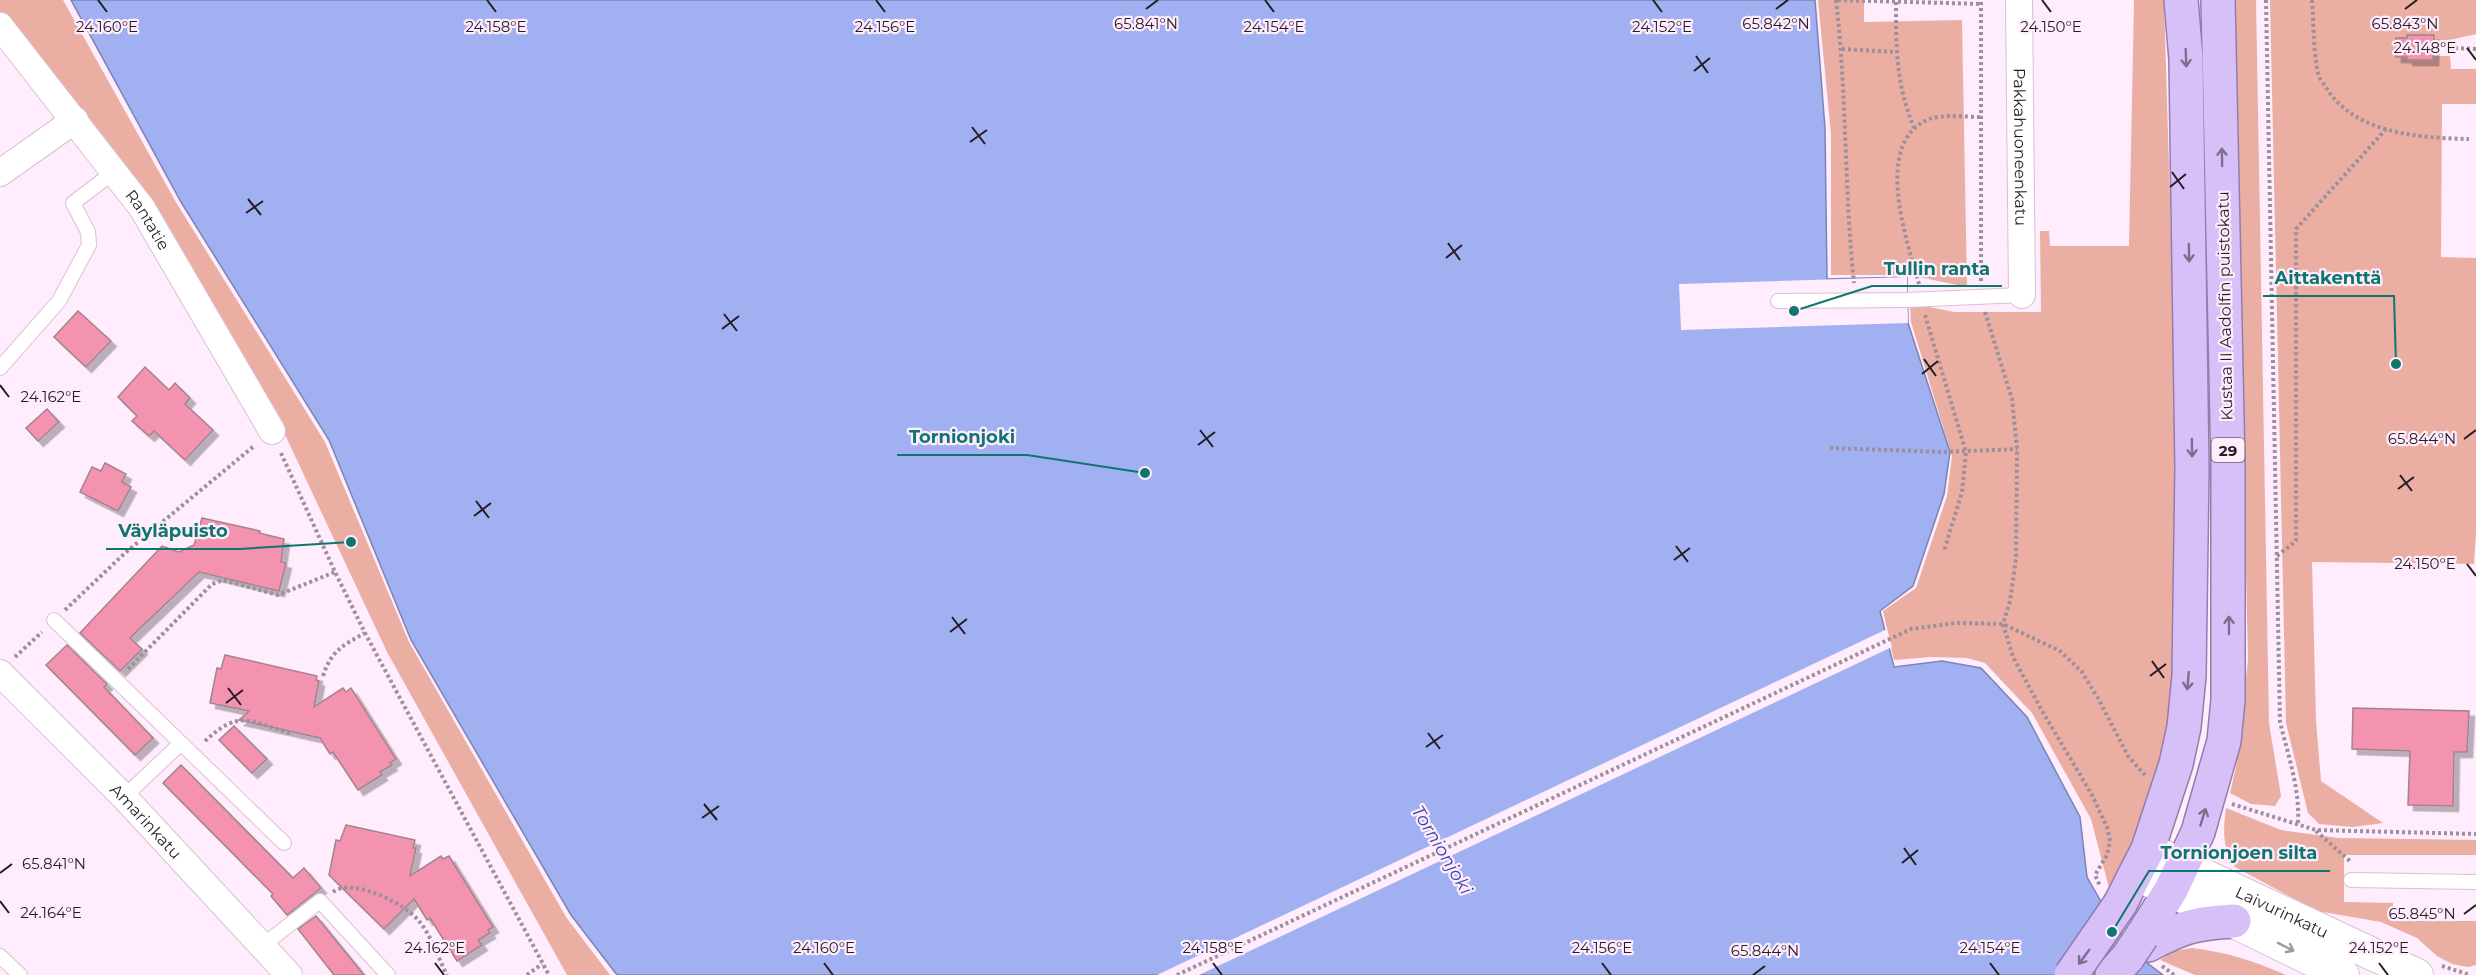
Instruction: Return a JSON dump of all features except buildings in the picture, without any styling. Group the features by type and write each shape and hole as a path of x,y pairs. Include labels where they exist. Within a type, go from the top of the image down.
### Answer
{"highway":[{"name":"29","path":"2071,975 2110,896 2142,861 2176,764 2184,727 2189,665 2192,468 2187,71 2181,0"},
{"name":"Kustaa II Aadolfin puistokatu","path":"2177,877 2198,832 2213,786 2224,741 2228,700 2228,465 2218,0"},
{"name":"29","path":"2137,955 2177,877"},
{"path":"2137,955 2184,927 2206,922 2234,921"}],"street":[{"name":"Pakkahuoneenkatu","path":"2019,0 2022,295"},
{"name":"Rantatie","path":"0,26 142,208 272,431"},
{"path":"0,173 75,120"},
{"name":"Amarinkatu","path":"4,669 289,975"},
{"name":"Laivurinkatu","path":"2142,861 2417,975"},
{"name":"Laivurinkatu","path":"2177,877 2234,921 2343,975"}],"lane":[{"path":"0,368 59,301 89,245 88,232 73,203 114,172"},
{"path":"1778,301 1924,300 2022,295"},
{"path":"54,620 284,843"},
{"path":"124,797 186,749"},
{"path":"2351,880 2476,882"},
{"path":"262,946 320,901 388,975"},
{"path":"0,956 20,975"}],"path":[{"path":"1856,301 1846,201 1842,49 1837,0 1982,4"},
{"path":"2265,0 2280,722 2293,773 2299,812 2298,823"},
{"path":"2312,0 2318,75 2333,98 2357,118 2386,129 2436,138 2469,139"},
{"path":"1896,2 1896,52 1904,102 1914,128"},
{"path":"2455,48 2476,49"},
{"path":"1842,49 1896,52"},
{"path":"1944,552 1962,492 1966,452 1926,323 1924,300 1907,241 1897,190 1901,151 1914,128 1931,119 1980,117"},
{"path":"2277,556 2296,541 2296,229 2386,129"},
{"path":"4,669 125,553 272,431 365,633 549,975"},
{"path":"1830,448 1966,452 2017,449"},
{"path":"117,681 212,584 223,580 278,595 335,572"},
{"path":"1178,975 1911,629 1956,623 2003,624 2060,651 2082,672 2128,756 2150,778"},
{"path":"2003,624 2013,657 2108,827 2110,841 2107,855 2095,876 2110,896"},
{"path":"323,676 328,659 342,645 365,633"},
{"path":"186,749 233,720 243,720 290,733"},
{"path":"2232,804 2316,830 2476,834"},
{"path":"2316,830 2352,863 2351,880"},
{"path":"320,901 337,888 347,886 361,889 404,907 421,922 447,975"},
{"path":"2137,955 2174,975"},
{"path":"527,975 542,964"}],"shaded area":[{"path":"0,0 63,0 177,204 325,442 409,642 566,917 610,975 567,975 387,652 280,424 0,16"},
{"path":"1818,0 1864,0 1864,22 1962,20 1967,287 1909,275 1831,275 1831,134"},
{"path":"2134,0 2164,0 2178,469 2174,657 2162,771 2146,814 2109,888 2091,819 2032,713 1985,663 1967,658 1930,657 1894,660 1883,611 1916,588 1947,496 1952,456 1911,322 1910,303 1954,312 2041,312 2040,231 2049,231 2050,246 2129,246"},
{"path":"2233,0 2256,0 2269,723 2281,796 2275,806 2251,804 2230,793 2236,767 2248,660"},
{"path":"2270,0 2476,0 2476,34 2450,40 2434,40 2433,35 2407,35 2407,38 2396,38 2396,57 2407,57 2407,60 2433,60 2434,56 2450,56 2451,69 2476,69 2476,104 2442,104 2441,257 2476,258 2474,564 2312,562 2316,721 2321,781 2383,823 2353,827 2319,824 2308,813 2286,723"},
{"path":"2226,808 2281,830 2338,838 2476,840 2476,855 2344,855 2344,902 2393,903 2393,921 2476,921 2476,965 2468,967 2452,964 2437,956 2417,938 2381,922 2317,911 2235,867 2224,839"},
{"path":"2192,948 2240,958 2286,975 2195,975 2160,960 2174,951"}],"water":[{"name":"Tornionjoki","path":"71,0 1815,0 1825,128 1827,279 1907,277 1908,323 1950,452 1944,494 1913,586 1880,611 1894,667 1942,661 1981,668 2027,717 2080,817 2087,877 2115,926 2138,956 2163,975 617,975 571,915 411,640 329,440 181,202"}],"pier":[{"path":"1907,277 1908,323 1681,330 1679,284"},
{"path":"1887,629 1892,647 1199,975 1157,975"}],"place":[{"name":"Tullin ranta","path":"1794,311"},
{"name":"Aittakenttä","path":"2396,364"},
{"name":"Tornionjoki","path":"1145,473"},
{"name":"Väyläpuisto","path":"351,542"},
{"name":"Tornionjoen silta","path":"2112,932"}]}
